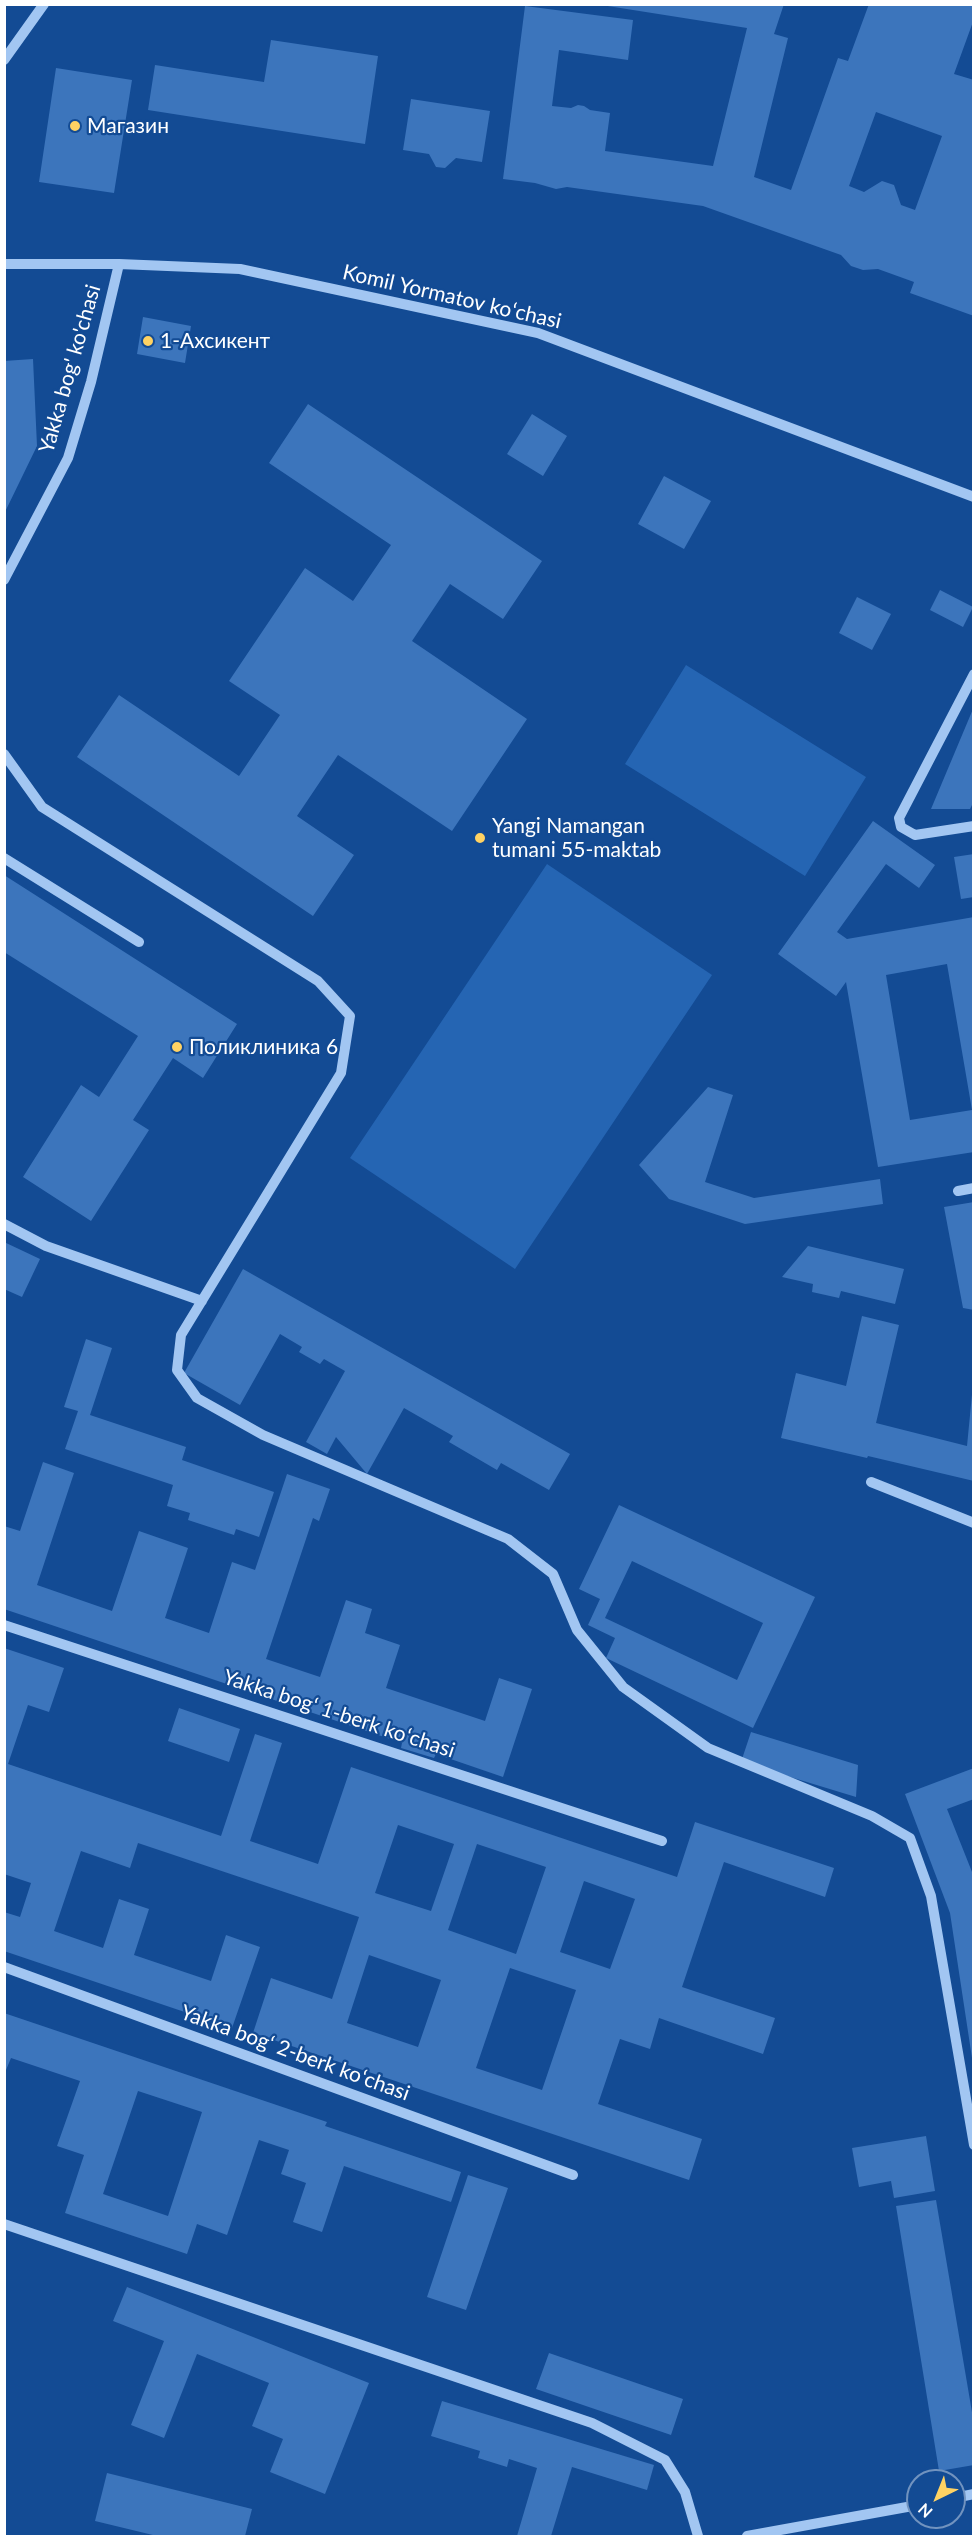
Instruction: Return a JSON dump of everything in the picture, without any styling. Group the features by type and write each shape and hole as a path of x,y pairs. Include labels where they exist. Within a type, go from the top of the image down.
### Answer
{"street":[{"path":"4,60 44,4"},
{"name":"Komil Yormatov koʻchasi","path":"4,264 119,264 240,269 538,333 974,497"},
{"name":"Yakka bog' ko'chasi","path":"4,580 68,458 91,382 119,264"},
{"path":"974,674 899,818 902,827 915,835 974,826"},
{"path":"4,754 42,807 318,981 350,1016 341,1073 181,1335 177,1370 197,1398 263,1435 508,1539 553,1574 577,1630 623,1687 708,1748 872,1816 910,1838 931,1896 974,2145"},
{"path":"4,858 139,942"},
{"path":"958,1191 974,1188"},
{"path":"4,1224 46,1246 202,1300"},
{"path":"871,1482 974,1523"},
{"name":"Yakka bogʻ 1-berk koʻchasi","path":"4,1625 662,1841"},
{"name":"Yakka bogʻ 2-berk koʻchasi","path":"4,1967 573,2175"},
{"path":"4,2224 592,2423 665,2460 685,2492 698,2536"},
{"path":"747,2536 906,2507"}],"shaded area":[{"path":"686,665 866,777 805,876 625,764"},
{"path":"547,864 712,975 515,1269 350,1158"}],"building":[{"path":"595,4 784,4 774,34 788,38 754,177 791,190 838,58 848,61 869,4 974,4 974,19 954,74 974,80 974,316 910,293 914,282 878,269 863,270 851,266 841,255 703,206 567,187 556,189 535,183 503,179 525,6 633,20 628,60 559,50 552,106 571,108 578,105 590,110 610,113 605,151 713,166 747,28","holes":["876,112 942,136 915,210 901,205 894,185 882,181 864,192 849,186"]},
{"path":"271,40 378,56 365,144 148,110 155,65 264,82"},
{"path":"56,68 132,80 114,193 39,182"},
{"path":"411,99 490,111 482,162 456,158 445,168 436,167 429,154 403,150"},
{"path":"143,317 191,326 185,363 137,354"},
{"path":"33,359 37,446 4,514 4,361"},
{"path":"308,404 542,561 503,619 450,584 412,641 527,719 452,831 338,755 297,816 354,855 313,916 77,757 119,695 239,776 280,715 229,681 305,568 353,601 391,545 269,463"},
{"path":"532,414 567,436 543,476 507,454"},
{"path":"664,476 711,501 684,549 638,524"},
{"path":"940,590 973,607 963,627 930,610"},
{"path":"857,597 891,614 872,650 839,633"},
{"path":"973,709 974,801 970,809 931,809"},
{"path":"873,821 935,865 919,888 886,864 837,932 847,939 974,917 974,1152 878,1167 846,982 836,996 778,954","holes":["947,964 972,1110 910,1120 886,975"]},
{"path":"974,854 974,897 961,899 954,857"},
{"name":"Поликлиника 6","path":"4,875 237,1024 203,1078 173,1058 133,1120 149,1130 91,1221 23,1177 81,1085 99,1097 138,1036 4,952"},
{"path":"708,1087 733,1095 705,1182 754,1198 880,1179 883,1204 745,1224 669,1199 639,1165"},
{"path":"974,1202 974,1310 963,1308 944,1207"},
{"path":"4,1242 40,1259 22,1297 4,1289"},
{"path":"808,1246 904,1269 895,1304 841,1291 839,1298 812,1292 813,1284 782,1277"},
{"path":"243,1269 570,1454 549,1490 501,1463 497,1470 449,1442 453,1436 404,1408 367,1474 336,1437 327,1454 306,1442 345,1371 324,1359 320,1364 299,1352 302,1347 280,1334 240,1405 184,1373"},
{"path":"862,1316 899,1325 876,1423 967,1446 974,1374 974,1481 781,1438 796,1373 846,1386"},
{"path":"86,1339 112,1348 90,1415 186,1447 182,1460 274,1492 259,1537 236,1529 234,1535 188,1520 190,1513 167,1506 173,1485 65,1449 78,1411 64,1407"},
{"path":"43,1462 74,1473 37,1585 112,1611 139,1531 188,1548 165,1618 209,1633 232,1562 255,1570 287,1474 330,1489 319,1521 313,1518 266,1659 320,1677 346,1600 372,1609 365,1633 400,1645 386,1688 485,1721 499,1678 532,1689 503,1777 436,1754 434,1758 401,1748 402,1743 4,1609 4,1526 20,1531"},
{"path":"619,1505 815,1597 753,1728 606,1658 615,1638 588,1625 600,1599 579,1589","holes":["632,1561 763,1623 737,1680 605,1618"]},
{"path":"4,1648 64,1668 49,1712 28,1705 8,1764 221,1836 255,1734 282,1743 250,1841 318,1864 351,1767 677,1877 695,1822 834,1868 825,1897 724,1862 682,1987 775,2018 763,2054 659,2018 650,2049 620,2039 598,2104 702,2139 689,2180 253,2033 271,1978 332,1999 359,1917 138,1843 130,1868 81,1851 54,1931 103,1948 119,1899 149,1909 134,1955 211,1981 226,1935 260,1947 232,2028 4,1951 4,1912 20,1917 31,1883 4,1874","holes":["398,1825 454,1844 431,1911 375,1893","477,1844 546,1867 516,1954 448,1930","584,1881 635,1899 610,1969 560,1952","369,1955 441,1980 418,2047 347,2023","510,1968 576,1990 542,2090 476,2068"]},
{"path":"179,1708 240,1729 229,1762 168,1741"},
{"path":"751,1732 858,1765 856,1797 741,1762"},
{"path":"974,1768 974,1799 947,1809 974,1877 972,2058 950,1913 905,1794"},
{"path":"4,2013 327,2122 325,2126 461,2172 451,2202 344,2166 322,2232 293,2222 306,2183 281,2174 289,2150 259,2140 227,2235 197,2224 187,2254 65,2213 84,2155 57,2146 80,2081 11,2058 4,2075","holes":["138,2091 202,2112 168,2216 103,2194"]},
{"path":"926,2136 935,2191 894,2198 891,2181 859,2187 852,2148"},
{"path":"468,2175 508,2188 466,2310 427,2297"},
{"path":"936,2200 974,2424 974,2465 939,2469 896,2206"},
{"path":"127,2287 369,2383 325,2494 270,2472 283,2439 252,2426 269,2383 197,2354 164,2438 131,2425 164,2341 113,2321"},
{"path":"549,2353 683,2399 671,2435 536,2389"},
{"path":"442,2401 654,2465 647,2490 572,2467 551,2536 517,2536 537,2468 509,2459 507,2467 478,2458 480,2451 431,2436"},
{"path":"107,2473 252,2509 245,2536 157,2536 95,2521"}],"place":[{"name":"Магазин","path":"75,126"},
{"name":"1-Ахсикент","path":"148,341"},
{"name":"Yangi Namangan tumani 55-maktab","path":"480,838"},
{"name":"Поликлиника 6","path":"177,1047"}]}
